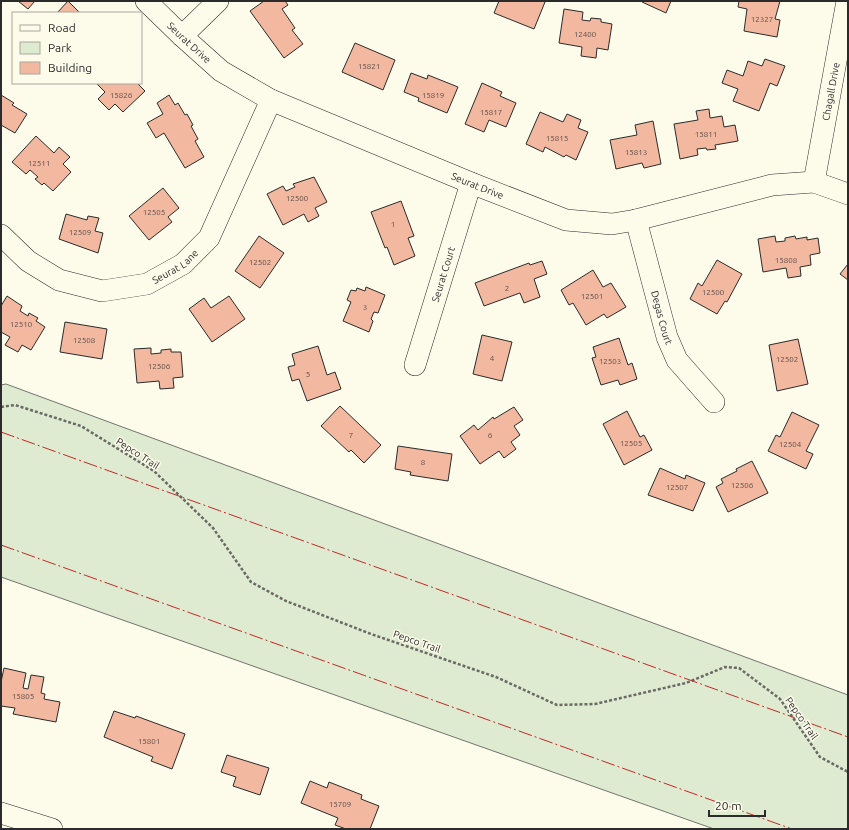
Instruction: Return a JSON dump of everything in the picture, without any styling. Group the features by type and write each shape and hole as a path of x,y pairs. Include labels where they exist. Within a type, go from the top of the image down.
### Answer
{"street":[{"name":"Seurat Drive","path":"146,1 221,71 271,100 471,183 566,220 612,224 636,220 772,185 814,182 848,194"},
{"path":"182,36 218,1"},
{"name":"Chagall Drive","path":"814,182 847,1"},
{"name":"Seurat Lane","path":"1,235 28,261 59,280 102,291 147,284 183,264 209,238 271,100"},
{"name":"Seurat Court","path":"415,365 471,183"},
{"name":"Degas Court","path":"636,220 669,342 677,360 714,402"},
{"path":"1,813 52,829"}],"path":[{"name":"Pepco Trail","path":"1,407 15,405 81,426 154,471 213,528 251,582 286,601 371,634 496,678 557,705 595,704 686,683 725,667 739,668 780,699 820,757 848,772"}],"green space":[{"path":"6,384 848,695 848,829 714,829 1,577 1,385"}],"building":[{"path":"18,1 35,1 28,9"},
{"path":"68,1 79,12 58,12"},
{"path":"264,1 285,1 288,5 282,9 295,28 292,30 303,44 284,58 250,11"},
{"path":"499,1 545,2 534,29 494,13"},
{"path":"642,1 671,1 666,13"},
{"path":"739,1 780,1 775,19 780,20 777,37 744,31 747,9 738,7"},
{"path":"564,9 583,12 582,20 590,21 591,18 601,19 601,22 612,24 608,50 597,48 596,58 581,56 582,47 559,43"},
{"path":"355,43 395,60 383,90 342,72"},
{"path":"765,59 785,66 777,86 770,83 759,111 733,101 738,89 722,83 727,70 743,76 748,61 762,66"},
{"path":"411,73 427,79 428,75 458,87 447,113 418,101 419,98 404,92"},
{"path":"482,83 502,92 500,96 516,103 506,127 489,120 484,132 465,124"},
{"path":"97,84 138,84 145,91 123,112 115,104 109,110 98,99 105,92"},
{"path":"1,95 14,103 12,105 27,114 15,133 1,125"},
{"path":"169,95 175,105 178,103 185,115 187,114 198,139 195,141 204,157 185,168 164,133 156,138 147,123 163,114 157,103"},
{"path":"709,109 710,118 722,116 724,127 735,125 738,141 715,145 716,149 697,149 698,155 680,159 674,124 698,120 696,111"},
{"path":"540,112 563,122 567,114 581,120 578,128 588,132 576,160 566,155 564,157 545,147 543,152 526,144"},
{"path":"653,121 661,164 644,168 642,163 616,169 610,140 637,135 635,125"},
{"path":"36,136 54,153 59,147 70,157 63,164 71,172 53,191 44,183 42,185 35,179 38,177 30,170 26,174 12,162"},
{"path":"314,177 327,202 315,208 319,216 308,222 304,214 283,225 267,194 283,186 286,191 295,187 293,184"},
{"path":"163,188 179,208 168,217 172,222 149,240 129,216"},
{"path":"401,201 414,236 408,238 415,256 394,265 387,247 385,248 371,212"},
{"path":"66,214 87,220 88,216 99,218 95,231 103,233 98,253 59,239"},
{"path":"259,236 284,253 260,288 235,271"},
{"path":"775,236 776,242 785,241 785,238 795,236 796,239 807,237 807,240 818,238 820,253 810,255 811,265 800,267 801,276 788,278 786,268 763,272 758,239"},
{"path":"717,260 742,274 727,302 725,301 717,314 690,299 698,283 702,286"},
{"path":"542,261 547,274 534,279 540,297 524,303 520,293 484,306 475,283 529,263 530,265"},
{"path":"848,264 848,280 840,274"},
{"path":"593,270 603,287 611,283 626,307 607,318 604,314 586,325 573,303 569,305 561,290"},
{"path":"366,287 385,295 378,313 374,312 371,319 373,321 369,332 343,321 351,302 347,300 351,290 356,291 357,288 365,291"},
{"path":"7,296 22,306 20,311 28,316 29,313 38,318 36,321 45,327 31,350 22,345 18,352 5,345 10,337 1,332 1,306"},
{"path":"229,296 245,319 212,342 189,309 204,298 211,308"},
{"path":"65,322 107,329 102,359 60,352"},
{"path":"482,335 512,342 502,381 473,374"},
{"path":"619,338 628,365 632,363 637,379 620,385 618,380 601,385 592,358 596,357 593,347"},
{"path":"798,339 808,384 777,391 769,345"},
{"path":"318,346 327,375 335,372 341,389 307,401 299,379 292,381 288,367 295,365 292,354"},
{"path":"151,348 151,354 161,353 161,350 171,349 171,352 181,352 183,377 173,378 174,388 160,389 159,381 137,383 134,349"},
{"path":"340,406 381,445 364,463 351,450 349,452 321,426"},
{"path":"514,407 523,420 514,426 520,435 511,442 516,449 504,458 499,451 480,464 460,436 474,425 478,430 493,417 494,419"},
{"path":"627,411 640,437 644,435 652,450 624,465 603,424"},
{"path":"792,412 819,425 806,451 813,454 806,469 768,451 776,435 780,437"},
{"path":"398,446 452,454 448,481 410,475 411,472 395,469"},
{"path":"752,461 768,493 728,512 716,487 723,483 721,479"},
{"path":"660,468 685,479 686,475 705,483 693,511 648,495"},
{"path":"4,668 26,673 23,688 28,689 31,675 44,677 41,693 45,694 44,699 60,702 56,722 13,714 15,708 1,706 1,682"},
{"path":"114,711 135,718 136,716 185,734 172,769 151,761 153,757 104,737"},
{"path":"227,755 269,768 260,795 233,786 236,777 221,772"},
{"path":"310,781 327,788 329,782 362,795 361,799 379,806 370,829 346,829 335,825 338,818 301,803"}],"power":[{"path":"1,432 848,737"},
{"path":"1,545 792,829"}]}
